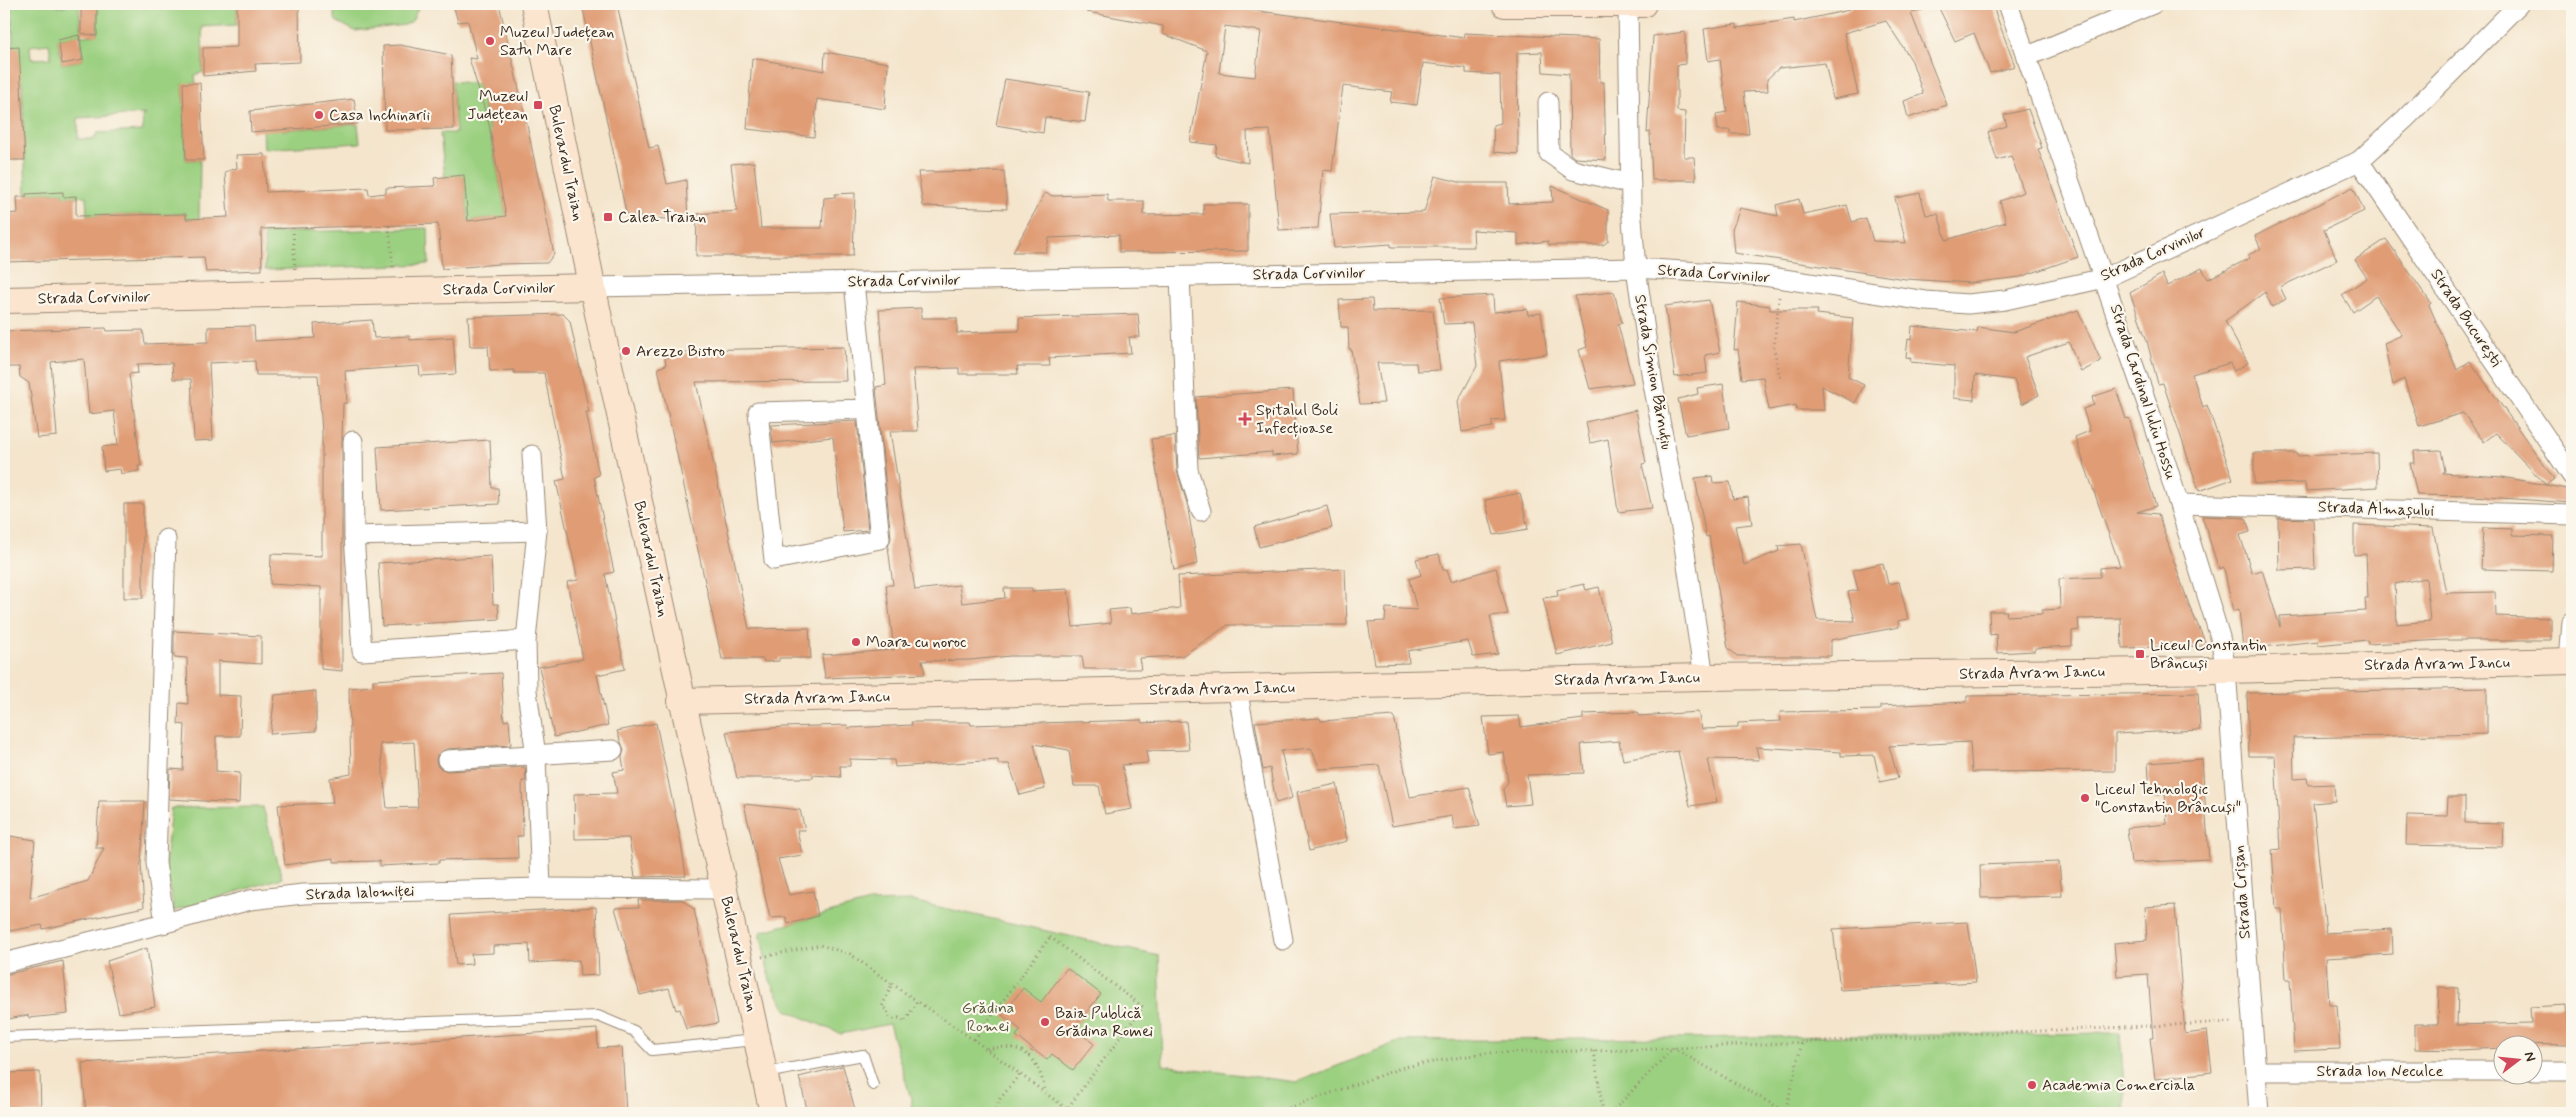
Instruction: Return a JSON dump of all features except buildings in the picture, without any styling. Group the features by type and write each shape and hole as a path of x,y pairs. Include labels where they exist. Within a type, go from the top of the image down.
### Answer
{"street":[{"name":"Bulevardul Traian","path":"534,4 592,287 773,1113"},
{"path":"1504,4 1635,4"},
{"name":"Strada Simion Bărnuțiu","path":"1635,4 1631,184 1636,268 1652,379 1683,539 1704,677"},
{"name":"Strada Cardinal Iuliu Hossu","path":"2008,4 2105,278 2180,504 2220,637 2226,670"},
{"path":"2026,57 2154,4"},
{"name":"Strada Corvinilor","path":"4,300 1636,268 1781,279 1926,301 1968,304 2005,300 2105,278 2359,161 2405,119 2519,4"},
{"path":"1548,102 1549,153 1573,170 1631,184"},
{"name":"Strada București","path":"2359,161 2572,476"},
{"path":"1180,276 1188,470 1201,511"},
{"path":"854,282 867,409 880,539 774,560 758,412 867,409"},
{"path":"353,441 354,536 362,651 526,640"},
{"path":"532,455 537,531 526,640 527,691 536,756 541,888"},
{"name":"Strada Almașului","path":"2180,504 2572,515"},
{"path":"354,536 537,531"},
{"path":"165,924 156,863 166,539"},
{"path":"2571,661 2572,622"},
{"name":"Strada Avram Iancu","path":"682,701 1704,677 2226,670 2571,661"},
{"name":"Strada Crișan","path":"2226,670 2259,1113"},
{"path":"1237,688 1283,940"},
{"path":"447,760 613,750"},
{"name":"Strada Ialomiței","path":"4,963 165,924 250,900 303,894 541,888 724,889"},
{"name":"Strada Ion Neculce","path":"2257,1071 2494,1071"},
{"path":"2544,1071 2572,1071"}],"lane":[{"path":"4,1037 598,1016 634,1031 652,1050 758,1039"},
{"path":"765,1073 864,1055 873,1085"}],"path":[{"path":"389,226 393,273"},
{"path":"293,228 296,275"},
{"path":"1780,378 1774,347 1781,279"},
{"path":"974,1040 1050,937 1143,1007 1067,1109"},
{"path":"757,958 820,945 850,954 987,1049 1074,1113"},
{"path":"892,984 882,1008 887,1010 889,1016 894,1019 899,1018 905,1022 917,1001"},
{"path":"1275,1113 1404,1067 1485,1053 1673,1048 2252,1021"},
{"path":"1673,1048 1786,1112 1802,1042"},
{"path":"987,1049 1015,1048 1029,1056 1039,1066 1045,1093"},
{"path":"1611,1113 1673,1048"},
{"path":"1029,1056 1033,1049"},
{"path":"1594,1051 1603,1113"},
{"path":"994,1113 1000,1099 1020,1074"},
{"path":"1067,1109 1160,1113"}],"green space":[{"path":"11,4 57,4 58,7 79,4 81,36 97,35 97,6 81,6 81,4 237,4 237,25 202,27 203,72 195,75 196,83 183,84 186,160 200,160 199,219 186,219 186,214 87,216 86,196 63,197 63,192 26,194 22,81 15,80","holes":["81,36 83,60 62,64 58,40","49,44 51,58 31,59 30,46","146,114 142,116 143,131 97,133 94,139 78,139 78,118"]},
{"path":"332,4 420,4 412,21 405,25 355,31 336,21"},
{"path":"452,81 477,84 488,124 509,229 491,218 468,221 464,176 445,177 440,133 456,133"},
{"path":"280,107 283,130 358,124 360,143 264,149 262,111"},
{"path":"428,228 429,264 265,270 264,233"},
{"path":"263,807 282,878 174,911 165,865 171,808"},
{"name":"Grădina Romei","path":"912,901 1159,956 1163,1065 1297,1082 1400,1041 2120,1033 2126,1113 910,1113 912,1102 889,1024 841,1034 786,1010 770,980 760,932 869,902"}],"place":[{"name":"Muzeul Județean Satu Mare","path":"490,41"},
{"name":"Muzeul Județean","path":"538,105"},
{"name":"Casa Inchinarii","path":"319,115"},
{"name":"Calea Traian","path":"608,217"},
{"name":"Arezzo Bistro","path":"626,351"},
{"name":"Spitalul Boli Infecțioase","path":"1245,419"},
{"name":"Moara cu noroc","path":"856,642"},
{"name":"Liceul Constantin Brâncuși","path":"2140,654"},
{"name":"Liceul Tehnologic \"Constantin Brâncuși\"","path":"2085,798"},
{"name":"Baia Publică Grădina Romei","path":"1045,1022"},
{"name":"Academia Comerciala","path":"2032,1085"}]}
